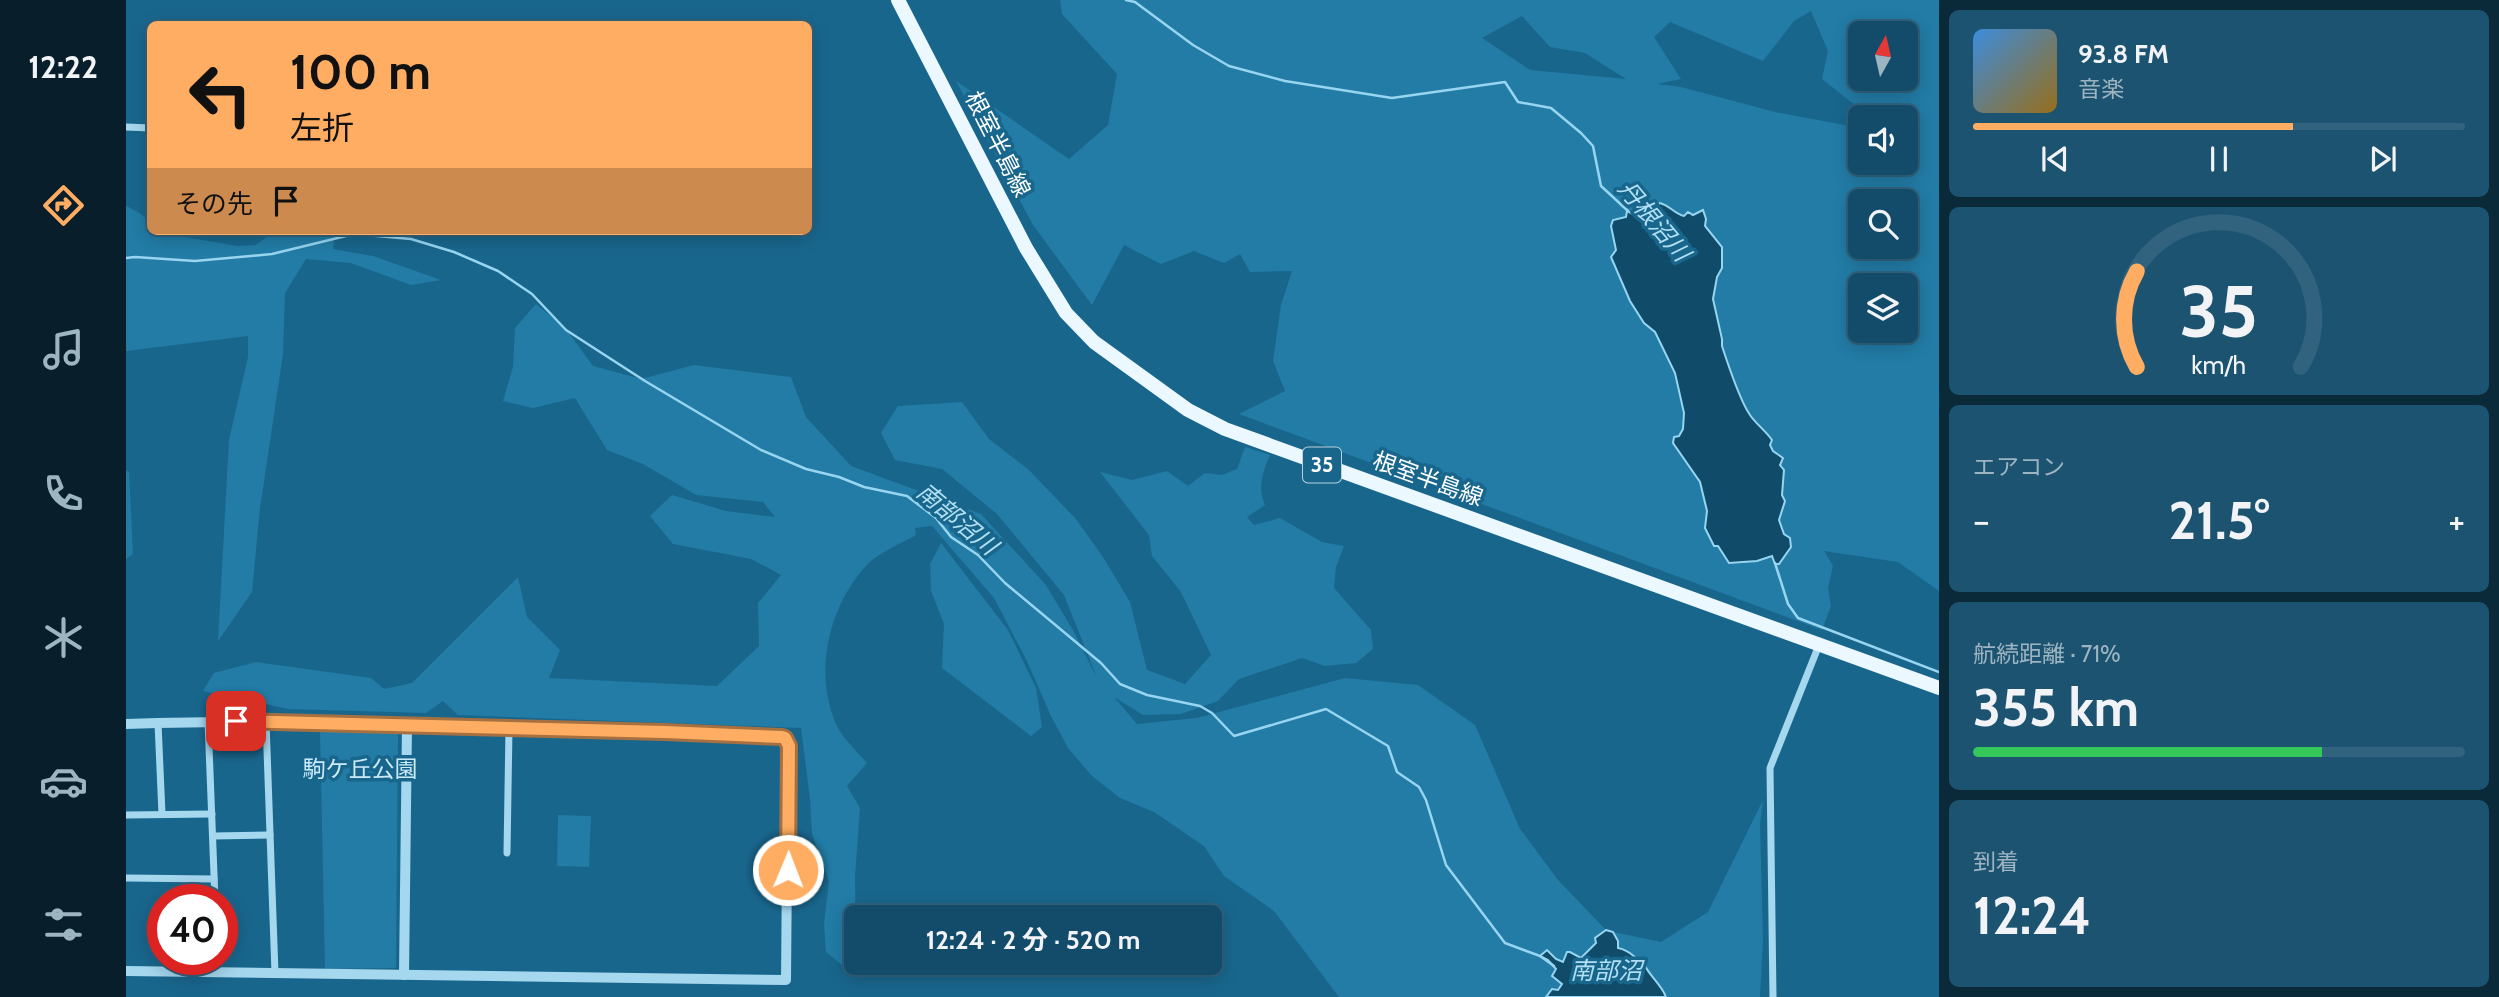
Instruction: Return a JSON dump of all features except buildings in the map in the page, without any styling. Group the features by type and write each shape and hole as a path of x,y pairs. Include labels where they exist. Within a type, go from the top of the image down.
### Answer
{"main road":[{"name":"根室半島線","path":"898,0 1026,248 1066,313 1094,342 1188,410 1224,429 1939,688"}],"street":[{"path":"126,127 147,128"},
{"path":"1773,997 1770,768 1819,645"},
{"path":"208,721 214,884"},
{"path":"126,724 208,721 665,732 785,738 789,746 786,980 238,972"},
{"path":"266,722 275,973"},
{"path":"158,723 162,814"},
{"path":"404,975 407,725"},
{"path":"508,853 509,728"},
{"path":"126,815 212,814"},
{"path":"212,835 270,835"},
{"path":"126,878 214,879"},
{"path":"126,971 147,971"}],"green space":[{"path":"1060,0 1939,0 1939,591 1898,562 1824,551 1833,566 1828,588 1831,606 1822,630 1239,414 1285,391 1273,361 1281,305 1292,271 1250,272 1240,254 1224,263 1194,251 1161,264 1124,245 1092,305 1033,225 956,81 1069,159 1108,125 1117,74 1062,14","holes":["1811,11 1828,51 1822,79 1855,105 1918,105 1918,175 1848,175 1848,126 1775,112 1681,87 1657,84 1681,79 1654,37 1670,22 1763,61 1794,21","1522,16 1550,47 1585,53 1626,79 1530,70 1482,38"]},
{"path":"126,206 146,218 147,235 173,235 237,246 255,245 270,235 335,235 333,249 373,256 441,280 411,285 351,263 306,259 285,293 283,354 260,508 252,592 218,641 229,440 248,357 248,336 126,351"},
{"path":"536,304 566,329 593,366 641,379 694,365 791,377 806,417 851,466 981,514 1046,585 1097,678 1064,595 997,514 942,469 895,460 881,433 898,406 962,402 989,439 1029,470 1076,519 1103,557 1130,602 1147,670 1185,684 1211,655 1181,592 1152,556 1149,535 1100,472 1132,480 1167,471 1188,486 1205,473 1222,475 1237,469 1245,447 1270,455 1261,486 1265,505 1247,517 1254,525 1280,518 1322,542 1344,546 1336,567 1334,588 1371,630 1373,649 1356,663 1325,666 1302,658 1239,679 1218,701 1181,714 1143,715 1114,697 1137,724 1197,718 1345,678 1418,685 1475,725 1520,829 1558,880 1606,930 1595,938 1596,943 1581,958 1574,956 1564,962 1547,951 1540,956 1548,960 1556,970 1553,976 1562,984 1558,990 1552,989 1546,997 1339,997 1274,911 1224,876 1204,846 1154,812 1120,798 1092,776 1068,748 994,598 932,526 915,528 916,535 866,566 842,601 828,642 826,685 830,706 840,731 867,763 847,786 860,808 855,905 844,905 844,967 826,952 824,923 829,881 812,834 801,728 458,715 443,701 426,713 288,709 203,691 214,673 256,662 371,678 384,689 412,683 518,577 527,617 560,650 549,678 717,686 759,646 758,603 781,575 751,559 673,544 650,516 672,495 726,511 775,517 763,502 696,495 643,464 607,450 575,398 533,408 503,401 513,367 515,328"},
{"path":"126,470 129,472 133,554 126,559"},
{"path":"941,543 1008,630 1036,688 1042,727 1031,736 942,668 944,624 931,591 930,564"},
{"name":"駒ケ丘公園","path":"320,729 398,731 396,968 325,969"},
{"path":"1763,800 1760,823 1763,940 1760,997 1666,997 1643,962 1618,948 1613,932 1661,942 1708,912"},
{"path":"558,815 591,816 589,867 557,866"}],"water":[{"path":"1659,203 1684,216 1688,212 1693,215 1703,210 1705,226 1722,247 1722,268 1717,277 1713,299 1722,346 1746,408 1772,440 1770,445 1773,451 1783,458 1780,465 1784,470 1782,495 1785,501 1779,520 1784,534 1790,538 1791,547 1779,564 1775,564 1772,556 1757,561 1729,563 1718,546 1714,546 1705,528 1707,511 1700,482 1673,443 1674,437 1679,436 1683,429 1684,413 1675,373 1655,332 1644,323 1630,301 1611,257 1616,250 1611,226 1613,220 1626,217 1627,211 1643,220 1652,218 1651,211"},
{"name":"南部沼","path":"1606,930 1613,932 1618,948 1643,962 1666,997 1546,997 1552,989 1558,990 1562,984 1552,976 1556,969 1540,956 1547,950 1563,962 1567,952 1581,958 1596,943 1595,938"}],"waterway":[{"name":"丹根沼川","path":"1126,0 1135,2 1193,45 1229,66 1285,81 1392,98 1505,82 1518,102 1551,108 1581,133 1593,146 1601,186 1628,211"},
{"name":"南部沼川","path":"126,258 195,261 272,254 350,235"},
{"name":"南部沼川","path":"365,235 411,239 454,252 498,271 532,294 566,330 761,450 806,469 839,477 864,487 907,496 936,518 951,537 978,555 1005,583 1101,663 1120,684 1147,695 1200,706 1212,713 1234,736 1326,709 1388,746 1397,772 1419,787 1426,800 1446,865 1505,943 1540,956 1554,966"},
{"name":"丹根沼川","path":"1775,563 1788,604 1798,618 1939,672"}],"route":[{"path":"236,721 782,737 789,746 788,870"}]}
